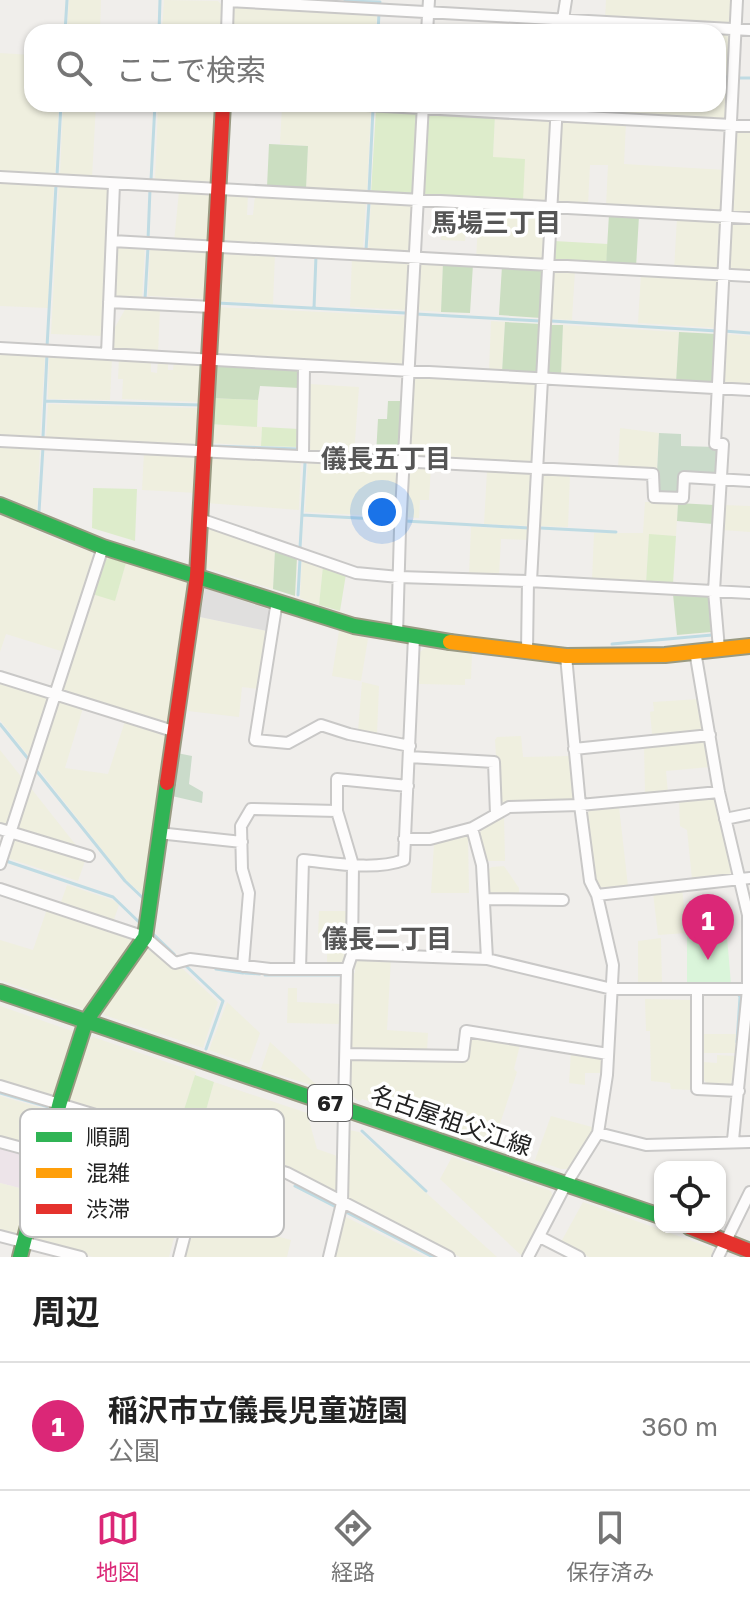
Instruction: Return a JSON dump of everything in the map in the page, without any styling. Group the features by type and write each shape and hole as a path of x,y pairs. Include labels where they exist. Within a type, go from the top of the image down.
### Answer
{"street":[{"path":"227,24 228,0 429,6 649,24"},
{"path":"562,24 566,0"},
{"path":"719,649 714,591 723,444 715,444 737,0"},
{"path":"726,28 750,30"},
{"path":"58,1109 86,1021 145,937 197,576 223,112"},
{"path":"397,635 403,461 423,112"},
{"path":"527,651 557,112"},
{"path":"580,112 750,126"},
{"path":"0,177 750,218"},
{"path":"107,354 114,184"},
{"path":"112,241 750,276"},
{"path":"109,302 212,307"},
{"path":"0,348 750,390"},
{"path":"303,456 304,365"},
{"path":"0,441 653,474 654,497 683,498 684,477 750,481"},
{"path":"0,505 103,547 354,626 397,635 566,656 609,657 750,646"},
{"path":"200,519 356,573 750,593"},
{"path":"0,864 5,830 55,694 103,547"},
{"path":"277,601 255,740 288,743 321,725 410,752 494,762 496,814"},
{"path":"300,969 303,860 353,865 395,864 404,860 414,637"},
{"path":"695,651 719,792 745,878 748,915 748,1006 733,1140"},
{"path":"528,1257 566,1184 598,1133 608,1054 613,965 597,895 590,881 566,656"},
{"path":"0,677 173,731"},
{"path":"574,749 710,735"},
{"path":"329,1257 342,1203 347,969 352,954 353,865 337,811 337,779 408,786"},
{"path":"404,839 430,839 472,828 509,807 580,805 719,792"},
{"path":"243,966 249,893 242,869 241,826 251,809 337,811"},
{"path":"725,819 750,814"},
{"path":"472,828 482,865 487,959"},
{"path":"5,830 89,856"},
{"path":"158,833 242,842"},
{"path":"597,895 745,878"},
{"path":"0,889 145,937 175,963 190,959 243,966 347,969"},
{"path":"485,899 563,900"},
{"path":"352,954 487,959 612,989 748,989"},
{"path":"697,989 697,1089 739,1091"},
{"name":"名古屋祖父江線","path":"0,992 654,1214"},
{"path":"346,1054 463,1056 466,1031 608,1054"},
{"path":"0,1086 82,1109"},
{"path":"598,1133 646,1145 733,1140 750,1142"},
{"path":"0,1142 20,1148"},
{"path":"284,1172 449,1257"},
{"path":"718,1257 750,1192"},
{"path":"705,1233 750,1251"},
{"path":"0,1236 22,1250 81,1257"},
{"path":"179,1257 184,1237"},
{"path":"540,1237 579,1257"}],"shaded area":[{"path":"205,588 268,609 267,631 200,617"},
{"path":"0,1145 20,1151 20,1188 0,1183"}],"green space":[{"path":"69,0 101,0 100,24 68,24"},
{"path":"164,0 218,1 222,5 221,24 162,24"},
{"path":"606,0 733,0 732,26 605,19"},
{"path":"235,6 377,12 376,24 230,24 231,9"},
{"path":"726,32 731,32 732,75 726,75"},
{"path":"0,53 24,54 24,112 59,112 55,176 0,173"},
{"path":"726,80 732,80 726,122 576,112 726,112"},
{"path":"63,112 96,112 92,178 60,176"},
{"path":"158,112 219,112 215,182 210,185 155,181"},
{"path":"282,112 371,112 367,193 306,190 308,146 280,144"},
{"path":"376,112 415,112 418,114 413,191 410,195 371,193"},
{"path":"429,112 495,115 493,157 525,159 523,201 425,195 422,192 426,115"},
{"path":"495,115 550,117 552,120 549,200 523,201 493,157"},
{"path":"560,121 626,123 624,164 726,170 724,209 721,212 606,206 608,165 590,165 588,205 559,203 556,200"},
{"path":"737,128 750,129 750,213 730,210"},
{"path":"269,144 308,146 306,189 267,187"},
{"path":"0,181 54,183 48,308 0,306"},
{"path":"59,184 108,186 111,190 104,336 51,334"},
{"path":"179,191 210,193 214,196 211,240 208,243 174,242"},
{"path":"224,193 248,195 247,215 253,215 255,195 366,201 363,249 222,244"},
{"path":"371,201 409,203 413,207 411,252 408,255 368,253"},
{"path":"443,205 467,206 465,241 441,240"},
{"path":"479,207 544,211 547,214 544,258 541,262 476,259"},
{"path":"609,214 639,216 636,267 606,266"},
{"path":"677,218 720,221 724,225 718,272 674,270"},
{"path":"732,221 750,222 750,274 730,273 727,269 729,224"},
{"path":"554,241 608,244 606,266 556,263 553,259"},
{"path":"145,246 142,300 115,299 112,296 114,247"},
{"path":"150,247 207,250 210,253 207,299 148,296"},
{"path":"221,250 275,254 273,304 216,301"},
{"path":"352,258 406,261 409,264 407,310 350,307"},
{"path":"420,261 443,262 441,312 416,310"},
{"path":"443,262 473,264 470,313 441,312"},
{"path":"502,266 541,268 544,271 541,318 499,315"},
{"path":"556,269 575,270 572,320 550,319 553,272"},
{"path":"641,273 717,277 720,280 718,328 638,323"},
{"path":"127,306 160,308 158,353 112,351 110,336"},
{"path":"215,307 406,316 404,364 217,356 213,353"},
{"path":"491,321 505,322 502,372 489,371"},
{"path":"505,322 541,324 536,374 502,372"},
{"path":"550,325 563,325 561,375 547,372"},
{"path":"563,325 679,332 676,382 561,375"},
{"path":"679,332 717,334 715,380 711,384 676,382"},
{"path":"723,334 750,336 750,387 724,386 720,381"},
{"path":"0,351 45,354 40,437 0,435"},
{"path":"49,354 112,358 110,400 48,399"},
{"path":"119,358 151,359 151,372 157,373 158,359 168,360 168,370 173,370 174,360 200,361 203,365 202,402 122,399 123,379 118,379"},
{"path":"216,362 300,369 299,388 260,386 258,400 210,398"},
{"path":"413,376 535,381 534,461 531,464 410,458"},
{"path":"309,384 359,387 354,454 312,451 309,448"},
{"path":"210,398 258,400 257,427 209,424"},
{"path":"388,401 402,401 400,452 396,456 376,455 378,419 387,419"},
{"path":"48,404 199,408 197,445 46,438"},
{"path":"209,424 262,427 261,446 211,443"},
{"path":"262,427 299,429 299,447 261,446"},
{"path":"620,428 659,433 657,470 618,468"},
{"path":"659,433 681,434 681,446 716,447 718,460 714,474 681,472 680,491 677,494 656,492"},
{"path":"0,444 40,446 37,511 0,494"},
{"path":"144,452 199,458 197,493 142,490"},
{"path":"210,455 301,460 299,510 206,503"},
{"path":"308,460 395,465 398,468 396,517 305,512"},
{"path":"411,465 431,466 429,500 420,500 419,518 404,517 407,469"},
{"path":"487,471 529,473 532,476 530,526 484,524"},
{"path":"545,474 570,475 568,527 539,526 541,477"},
{"path":"93,488 137,489 135,541 92,528"},
{"path":"678,501 676,536 649,535 646,583 592,580 594,533 643,533 645,502"},
{"path":"678,503 714,505 713,524 677,521"},
{"path":"723,505 750,506 750,532 722,530"},
{"path":"0,514 91,552 94,558 64,652 6,634 0,652"},
{"path":"208,527 275,550 273,589 203,567 205,530"},
{"path":"471,527 529,529 529,540 501,539 499,575 469,574"},
{"path":"649,534 676,536 673,584 646,583"},
{"path":"275,550 297,557 295,596 273,589"},
{"path":"109,558 126,563 115,601 92,594 103,560"},
{"path":"302,559 323,566 319,605 300,598"},
{"path":"126,563 188,583 191,588 171,721 165,725 65,693 61,687 92,594 115,600"},
{"path":"323,566 346,574 340,611 319,605"},
{"path":"673,594 708,596 711,632 677,635"},
{"path":"200,617 267,631 257,689 242,687 239,717 188,711"},
{"path":"339,631 368,639 361,681 332,676"},
{"path":"425,648 472,654 471,679 465,679 465,685 419,684 418,658"},
{"path":"0,681 44,695 48,702 30,758 0,720"},
{"path":"362,682 379,686 377,734 358,731"},
{"path":"699,699 704,726 699,731 652,734 650,712 654,711 653,702"},
{"path":"63,701 83,708 65,768 108,774 125,721 163,733 168,741 146,898 126,880 36,766 56,705"},
{"path":"521,736 523,757 569,756 574,797 570,801 499,804 495,740 497,737"},
{"path":"701,740 707,743 710,767 666,771 668,793 645,794 644,745"},
{"path":"0,750 23,779 8,822 3,825 0,824"},
{"path":"177,753 192,756 189,784 203,792 202,803 172,796"},
{"path":"30,787 79,849 21,832 17,826"},
{"path":"712,797 717,800 733,870 729,875 692,879 687,830 680,826 679,800"},
{"path":"619,807 628,886 606,889 594,881 586,816 590,810"},
{"path":"504,815 505,861 489,861 485,859 479,834"},
{"path":"468,835 469,893 431,893 434,844"},
{"path":"18,839 85,861 78,881 7,858 12,843"},
{"path":"504,866 519,888 519,896 493,895 490,892 487,870"},
{"path":"67,885 113,900 119,905 113,922 60,905"},
{"path":"682,889 687,933 658,935 653,893"},
{"path":"47,909 132,938 135,944 91,1006 84,1009 0,980 0,940 33,950"},
{"path":"319,911 348,911 347,959 341,964 327,964 327,936 318,936"},
{"path":"716,924 727,937 731,984 687,984 687,927"},
{"path":"661,938 662,984 638,984 638,941"},
{"path":"145,947 151,947 172,967 183,969 218,1002 203,1048 104,1015 102,1008"},
{"path":"359,958 391,958 387,1030 428,1033 427,1051 355,1049 350,1046 352,973 355,973 355,961"},
{"path":"288,988 297,988 297,1002 342,1004 342,1024 287,1023"},
{"path":"645,999 693,1000 692,1090 671,1089 670,1083 651,1081 650,1031 646,1031"},
{"path":"227,1002 260,1033 249,1064 209,1050"},
{"path":"0,1006 72,1031 76,1038 58,1092 52,1096 0,1081"},
{"path":"701,1034 736,1034 735,1053 701,1053"},
{"path":"93,1037 196,1072 184,1109 93,1109 71,1102 67,1095 85,1042"},
{"path":"475,1037 520,1045 514,1069 517,1072 493,1145 362,1099 357,1100 349,1092 350,1061 354,1059 465,1062 470,1041"},
{"path":"270,1042 320,1088 261,1069"},
{"path":"571,1052 599,1057 602,1073 585,1073 585,1085 569,1083"},
{"path":"717,1055 735,1056 731,1086 708,1085 703,1079 703,1062 717,1063"},
{"path":"195,1075 214,1082 206,1109 184,1109"},
{"path":"214,1082 307,1113 317,1149 340,1157 340,1192 335,1195 284,1175 284,1109 206,1109"},
{"path":"0,1096 45,1109 20,1109 20,1144 0,1138"},
{"path":"551,1116 592,1127 570,1169 535,1160"},
{"path":"349,1130 359,1132 497,1257 460,1257 346,1201"},
{"path":"452,1157 551,1191 553,1197 523,1257 440,1179"},
{"path":"0,1183 20,1188 20,1232 19,1236 0,1233"},
{"path":"583,1202 654,1227 654,1233 670,1233 712,1248 714,1254 713,1257 589,1257 561,1242"},
{"path":"344,1216 425,1257 333,1257"},
{"path":"174,1237 169,1257 93,1257 30,1238"},
{"path":"187,1237 280,1237 291,1240 287,1257 182,1257"}],"waterway":[{"path":"66,24 67,0"},
{"path":"159,24 160,0"},
{"path":"325,0 336,0"},
{"path":"345,1 380,2"},
{"path":"378,24 379,13"},
{"path":"738,78 750,78"},
{"path":"57,175 61,112"},
{"path":"151,180 155,112"},
{"path":"369,192 373,112"},
{"path":"47,347 56,185"},
{"path":"148,240 150,189"},
{"path":"363,250 366,250 369,202"},
{"path":"145,299 148,247"},
{"path":"314,308 316,256"},
{"path":"217,303 405,313"},
{"path":"416,314 540,321"},
{"path":"551,321 717,331"},
{"path":"724,331 750,333"},
{"path":"43,437 47,354"},
{"path":"45,401 201,405"},
{"path":"209,443 211,446 299,449"},
{"path":"39,512 43,447"},
{"path":"300,548 305,463"},
{"path":"302,515 395,520"},
{"path":"405,521 529,528"},
{"path":"540,528 616,532"},
{"path":"298,595 300,559"},
{"path":"612,644 712,635"},
{"path":"0,724 29,760"},
{"path":"35,769 125,881 145,900"},
{"path":"6,861 113,897 141,924"},
{"path":"151,932 174,954"},
{"path":"186,966 223,1001 206,1049"},
{"path":"216,969 243,973"},
{"path":"245,973 260,974"},
{"path":"265,975 340,975"},
{"path":"620,994 673,994"},
{"path":"683,994 690,994"},
{"path":"705,994 738,994 737,1042"},
{"path":"0,1093 52,1108"},
{"path":"362,1131 426,1191"},
{"path":"295,1186 336,1207"},
{"path":"346,1212 433,1257"}],"traffic: fast":[{"path":"0,505 103,547 354,626 450,642"},
{"path":"58,1109 86,1021 145,937 167,783"},
{"path":"0,992 654,1214"},
{"path":"20,1257 25,1237"}],"traffic: slow":[{"path":"450,642 566,656 665,655 750,646"}],"traffic: jam":[{"path":"167,783 197,576 223,112"},
{"path":"704,1233 750,1251"}],"place":[{"name":"稲沢市立儀長児童遊園","path":"708,960"}],"district":[{"name":"馬場三丁目","path":"496,223"},
{"name":"儀長五丁目","path":"386,459"},
{"name":"儀長二丁目","path":"387,939"}]}
